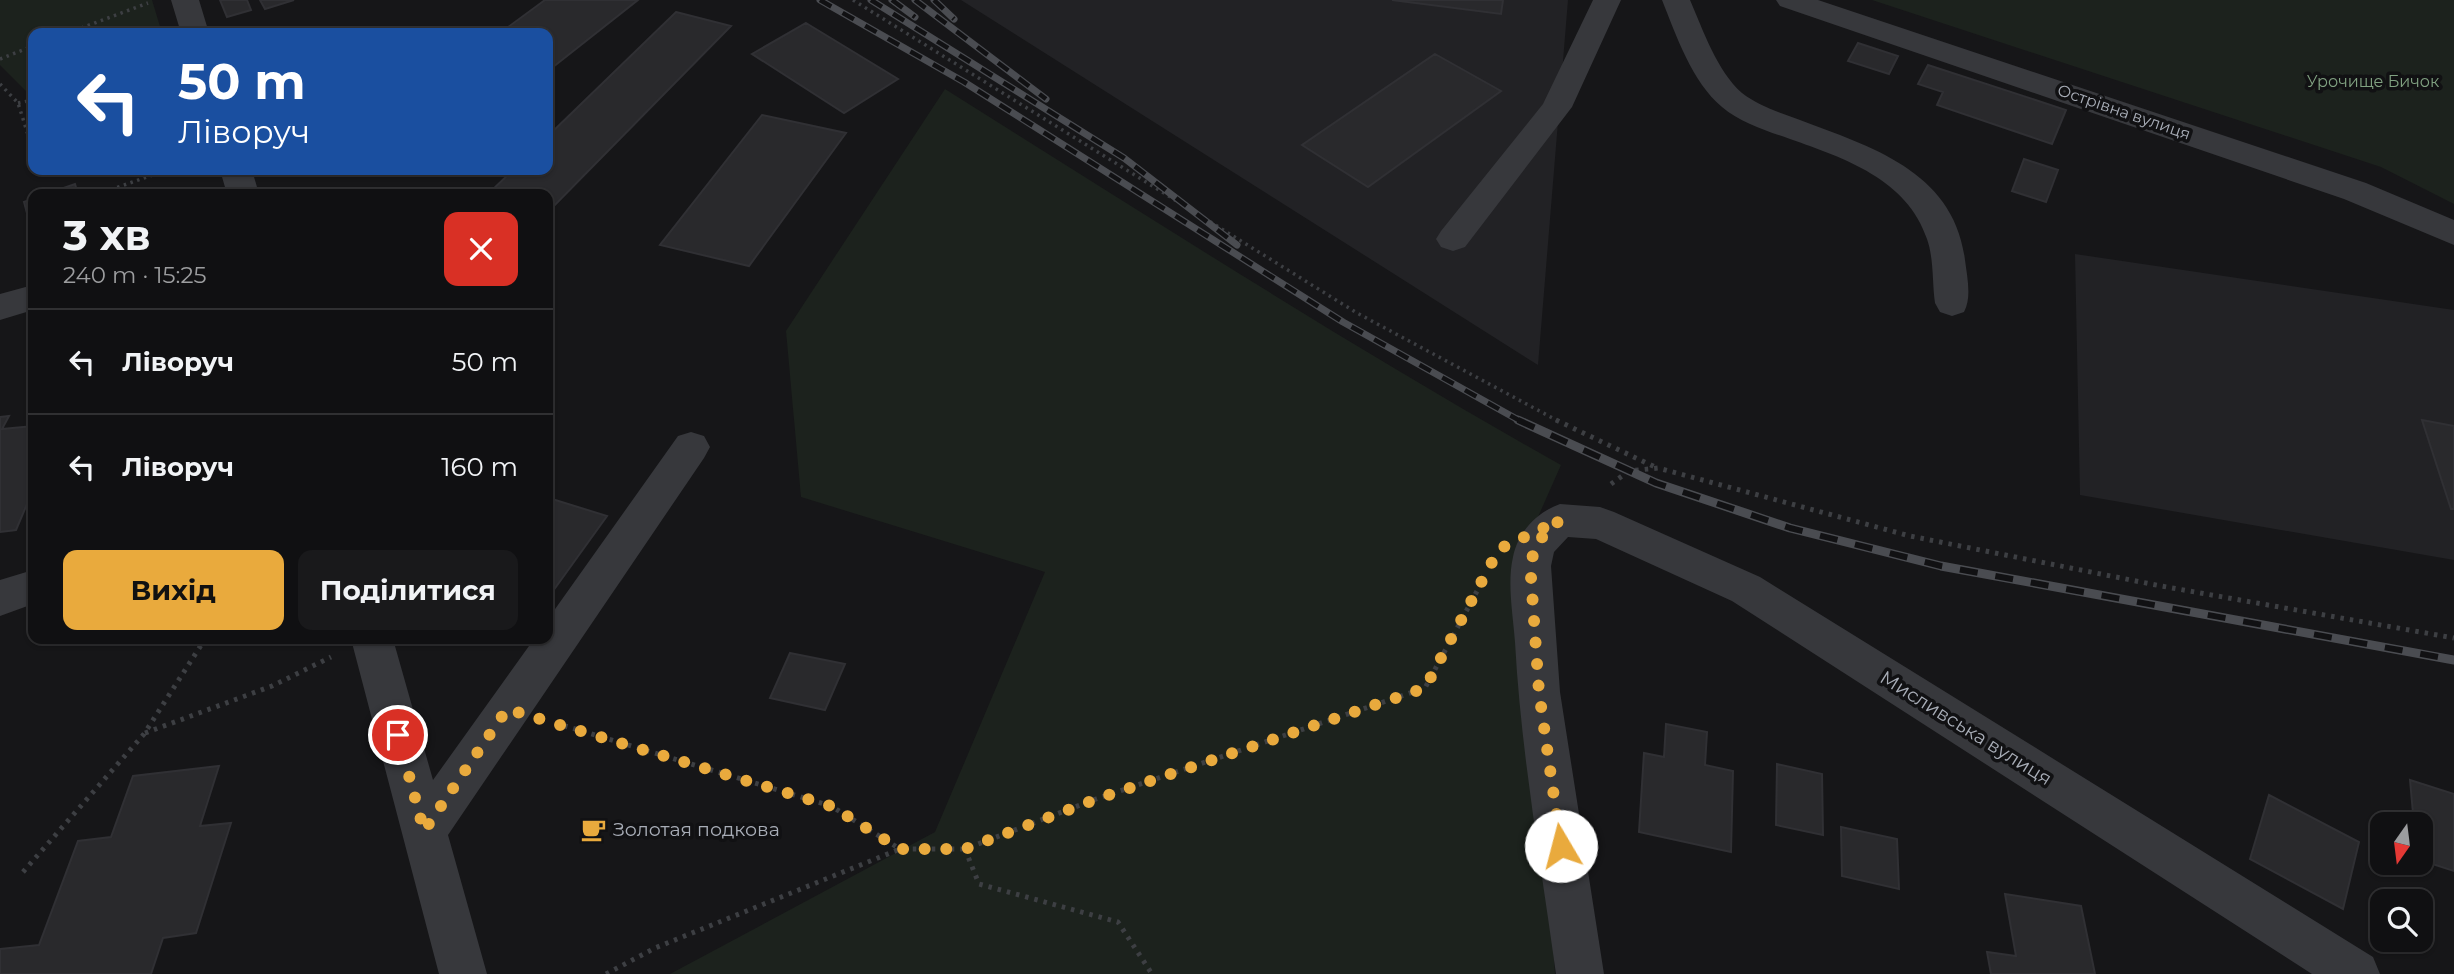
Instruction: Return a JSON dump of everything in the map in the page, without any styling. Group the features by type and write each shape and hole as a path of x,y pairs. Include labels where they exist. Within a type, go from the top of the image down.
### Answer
{"street":[{"path":"185,0 193,28"},
{"path":"1453,239 1557,107 1607,0"},
{"path":"1676,0 1691,37 1729,97 1758,116 1895,171 1928,206 1944,240 1952,303"},
{"name":"Острівна вулиця","path":"1790,0 2355,191 2454,233"},
{"path":"0,307 28,299"},
{"path":"553,644 691,447"},
{"path":"1560,520 1536,542 1531,558 1531,577 1539,692 1580,974"},
{"name":"Мисливська вулиця","path":"1560,520 1600,523 1746,589 2356,974"},
{"path":"0,598 28,589"},
{"path":"424,831 553,644"},
{"path":"355,646 424,831 463,974"}],"path":[{"path":"81,28 155,0"},
{"path":"853,0 1357,313 1519,403 1658,468 1910,536 2161,586 2454,638"},
{"path":"0,59 28,48"},
{"path":"0,84 18,103 28,135"},
{"path":"18,103 28,101"},
{"path":"109,189 147,175"},
{"path":"1560,520 1629,471 1658,468"},
{"path":"606,974 655,948 900,849 965,849 1097,799 1425,688 1487,572"},
{"path":"23,872 144,733 202,644"},
{"path":"144,733 272,686 355,646"},
{"path":"507,709 831,806 900,849"},
{"path":"965,849 979,884 1118,922 1152,974"}],"shaded area":[{"path":"961,0 1568,0 1538,365"},
{"path":"2075,254 2454,310 2454,560 2080,495"}],"green space":[{"path":"0,0 152,0 160,28 28,28 28,93 0,65"},
{"name":"Урочище Бичок","path":"1872,0 2454,0 2454,204 2381,167"},
{"path":"945,89 1328,328 1561,465 1526,544 1555,974 670,974 935,832 1045,572 801,497 786,331"}],"building":[{"path":"220,0 247,0 251,10 227,17"},
{"path":"260,0 294,0 265,9"},
{"path":"545,0 638,0 553,67 553,28 507,28"},
{"path":"1392,0 1503,0 1501,14"},
{"path":"676,12 731,26 553,207 553,189 493,189 508,175 553,175 553,131"},
{"path":"806,23 898,79 844,113 752,54"},
{"path":"1858,43 1898,56 1889,74 1848,61"},
{"path":"1435,54 1501,91 1368,187 1302,145"},
{"path":"1928,65 2066,110 2052,144 1937,105 1943,92 1918,84"},
{"path":"762,115 846,133 749,266 660,245"},
{"path":"2024,159 2058,170 2046,202 2012,191"},
{"path":"75,184 76,189 60,189"},
{"path":"28,201 28,217 24,202"},
{"path":"9,416 2,429 28,426 28,502 16,530 0,532 0,417"},
{"path":"2422,420 2454,426 2454,509 2451,509"},
{"path":"553,499 607,516 553,591"},
{"path":"790,653 845,664 825,710 770,698"},
{"path":"1666,724 1707,732 1705,765 1733,771 1731,852 1639,832 1644,753 1664,757"},
{"path":"1777,764 1822,774 1823,835 1776,825"},
{"path":"219,766 200,826 231,823 196,933 163,938 151,974 0,974 0,949 39,945 78,841 111,837 133,776"},
{"path":"2410,780 2454,794 2454,871 2433,864 2433,812 2413,812"},
{"path":"2269,795 2359,842 2343,909 2250,859"},
{"path":"1841,827 1897,839 1899,889 1842,876"},
{"path":"2005,894 2081,906 2095,974 1991,974 1987,952 2016,956"}],"railway":[{"path":"820,0 964,82 1343,322 1520,421"},
{"path":"871,0 1124,158 1237,245"},
{"path":"892,0 915,17"},
{"path":"915,0 1046,99"},
{"path":"934,0 954,19"},
{"path":"1520,421 1656,483 1790,528 1941,566 2454,660"}],"place":[{"name":"Золотая подкова","path":"593,829"}],"route":[{"path":"398,735 424,831 507,709 831,806 900,849 965,849 1097,799 1425,688 1499,549 1560,520 1536,542 1531,558 1531,577 1539,692 1561,846"}]}
